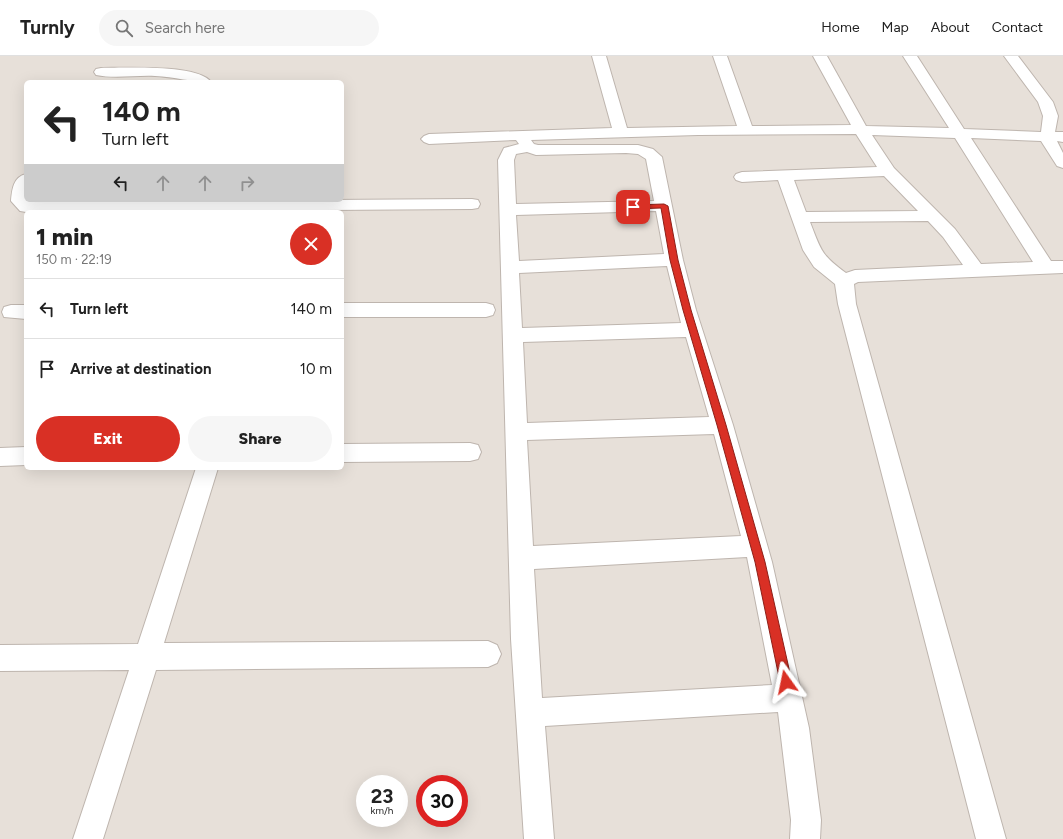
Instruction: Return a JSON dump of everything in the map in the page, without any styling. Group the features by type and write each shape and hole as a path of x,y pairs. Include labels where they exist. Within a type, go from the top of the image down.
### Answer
{"street":[{"path":"97,77 112,56"},
{"path":"599,56 620,132"},
{"path":"720,56 746,130"},
{"path":"820,56 860,130 888,171 961,248 976,271"},
{"path":"910,56 958,133 1054,268"},
{"path":"1011,56 1050,98 1052,121 1048,136 1054,150 1063,163"},
{"path":"97,77 176,74 195,76 201,80"},
{"path":"429,139 525,141 620,132 746,130 860,130 1063,137"},
{"path":"525,141 546,150 626,148 640,149 648,152 654,157 674,260 693,330 722,425 755,546 789,698 795,728 806,820 805,839"},
{"path":"525,141 509,151 506,160 507,210 521,558 529,713 539,839"},
{"path":"742,177 888,171"},
{"path":"784,175 812,250 820,263 844,281 847,304 991,839"},
{"path":"24,182 20,187 19,201 26,207 156,203 291,208 472,204"},
{"path":"507,210 664,206"},
{"path":"800,217 932,216"},
{"path":"510,267 674,260"},
{"path":"844,281 855,276 1054,268"},
{"path":"344,310 486,310"},
{"path":"512,335 693,330"},
{"path":"516,432 722,425"},
{"path":"344,453 470,452"},
{"path":"0,457 24,456"},
{"path":"88,839 206,470"},
{"path":"521,558 755,546"},
{"path":"0,658 488,654"},
{"path":"529,713 789,698"}],"shaded area":[{"path":"0,56 1063,56 1063,839 0,839"}],"route":[{"path":"633,207 664,206 674,260 687,310 722,425 760,562 786,682"}]}
